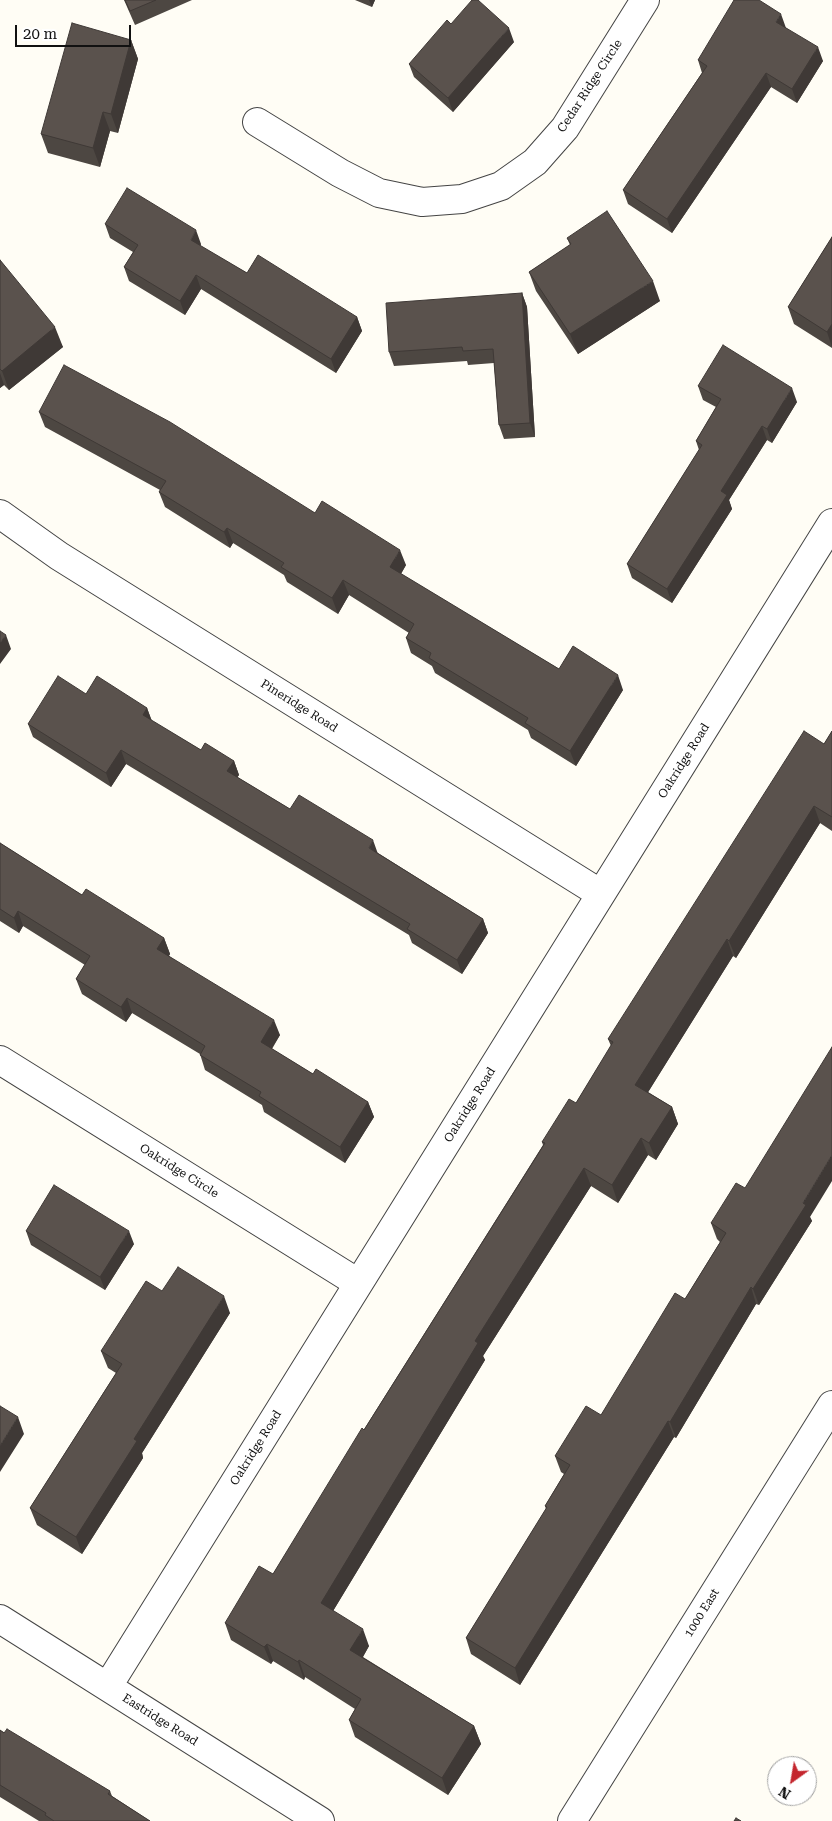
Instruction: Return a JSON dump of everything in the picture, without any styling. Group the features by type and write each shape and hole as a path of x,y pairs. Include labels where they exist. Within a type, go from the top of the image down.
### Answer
{"street":[{"name":"Cedar Ridge Circle","path":"257,122 340,173 379,193 422,202 462,198 501,186 535,162 565,128 645,0"},
{"name":"Pineridge Road","path":"0,514 59,556 601,894"},
{"name":"Oakridge Road","path":"108,1686 832,523"},
{"name":"Oakridge Circle","path":"0,1060 358,1283"},
{"name":"1000 East","path":"572,1821 832,1405"},
{"name":"Eastridge Road","path":"0,1619 320,1821"}],"building":[{"path":"125,0 156,0 130,11"},
{"path":"472,0 478,0 509,28 448,98 409,64 447,20 451,24"},
{"path":"734,0 759,0 781,14 776,22 818,47 792,89 766,73 667,219 623,190 707,66 698,60"},
{"path":"72,23 131,40 111,114 103,112 93,148 41,134"},
{"path":"127,188 196,230 191,240 247,273 258,255 357,317 331,359 196,275 180,301 124,267 138,245 105,224"},
{"path":"607,211 653,281 570,334 529,272 571,244 567,238"},
{"path":"832,237 832,324 827,332 788,307"},
{"path":"0,260 55,327 2,371 0,369"},
{"path":"522,293 530,423 499,425 493,349 463,351 462,347 389,352 386,303"},
{"path":"723,345 792,388 767,429 762,426 721,491 727,495 667,589 627,564 702,445 696,441 721,399 698,386"},
{"path":"64,365 170,422 315,513 322,501 400,550 390,567 559,669 573,646 618,675 570,751 525,723 528,718 429,658 431,653 406,638 414,624 343,580 332,598 281,567 284,563 227,528 224,532 159,492 166,481 39,412"},
{"path":"0,631 6,635 0,643"},
{"path":"58,676 86,694 97,676 147,708 143,715 201,750 205,743 234,761 227,771 290,809 299,795 373,840 369,848 483,919 457,960 407,929 410,924 121,750 106,773 28,724"},
{"path":"804,731 824,744 832,731 832,817 814,806 635,1085 672,1107 649,1143 641,1138 612,1185 584,1168 475,1341 478,1343 321,1603 363,1629 350,1650 474,1726 442,1778 349,1720 361,1699 299,1660 298,1662 267,1644 264,1647 225,1623 259,1566 273,1574 362,1428 364,1430 545,1143 542,1142 569,1099 576,1103 613,1042 608,1039"},
{"path":"0,843 82,895 86,889 164,938 157,949 274,1020 261,1042 313,1074 316,1069 368,1102 340,1147 259,1096 261,1092 200,1055 205,1046 127,998 121,1007 76,979 90,956 18,911 14,918 0,909"},
{"path":"832,1047 832,1155 803,1203 806,1205 753,1289 751,1287 670,1422 668,1421 515,1668 466,1638 547,1507 545,1506 570,1465 555,1456 586,1406 601,1415 675,1293 685,1299 726,1233 711,1223 736,1183 745,1188"},
{"path":"54,1185 129,1231 100,1277 26,1231"},
{"path":"178,1267 224,1296 134,1439 137,1441 76,1537 30,1508 122,1364 101,1351 146,1281 162,1291"},
{"path":"0,1406 18,1417 0,1446"},
{"path":"7,1729 110,1791 108,1794 150,1821 54,1821 45,1815 46,1813 0,1785 0,1730 4,1733"}]}
